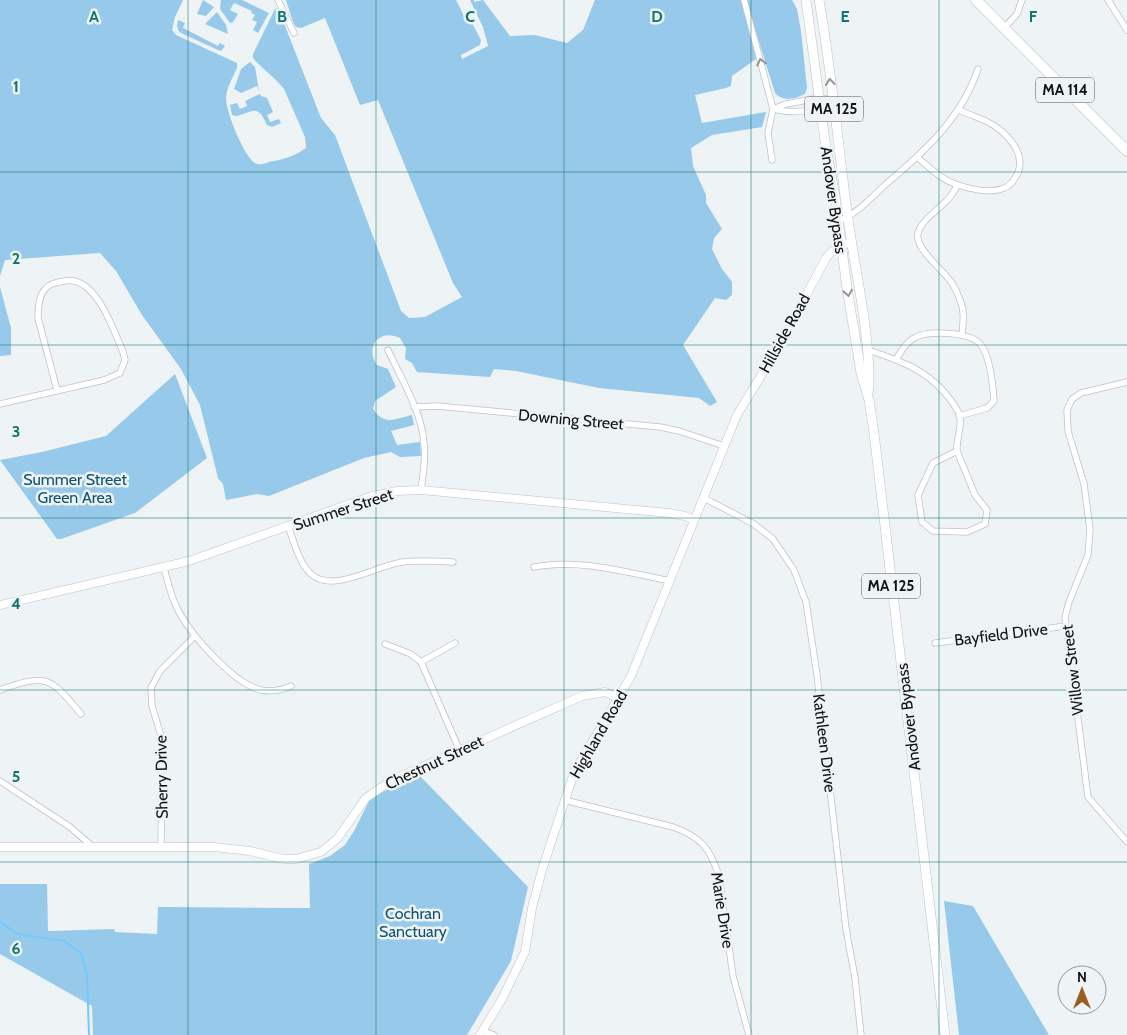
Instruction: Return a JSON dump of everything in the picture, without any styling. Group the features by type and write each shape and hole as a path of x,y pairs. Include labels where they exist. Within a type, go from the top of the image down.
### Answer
{"highway":[{"name":"MA 114","path":"976,0 1127,151"}],"main road":[{"name":"Andover Bypass","path":"806,0 861,373 869,400"},
{"name":"Andover Bypass","path":"819,0 851,242 868,350 869,400 945,1035"}],"street":[{"path":"278,0 294,33"},
{"path":"744,0 773,109 768,133 772,160"},
{"path":"1004,28 1016,14 1022,0"},
{"path":"1108,0 1127,30"},
{"path":"838,221 848,217 932,144 971,90 978,69"},
{"path":"773,109 786,104 820,103 832,100"},
{"path":"773,109 788,113 832,100"},
{"path":"918,158 941,177 957,185 986,190 1003,189 1015,179 1020,166 1018,152 1004,134 987,122 958,109"},
{"path":"957,185 952,196 923,223 919,230 918,240 924,251 953,284 963,310 962,335"},
{"name":"Hillside Road","path":"728,436 737,415 778,348 826,258 830,252 841,245 851,242"},
{"path":"0,404 113,377 120,373 124,360 123,352 95,295 82,283 73,280 65,280 48,285 43,292 38,307 40,327 57,390"},
{"path":"896,360 903,348 920,336 962,335 973,338 980,343 985,350 994,401 987,408 960,416"},
{"path":"388,350 414,407 424,443 421,490"},
{"path":"868,350 915,368 929,376 949,398 960,416 957,451 975,495 987,510 985,524 967,532 933,531 922,522 918,495 932,464 957,451"},
{"name":"Willow Street","path":"1127,382 1082,393 1072,399 1067,410 1068,432 1084,484 1090,530 1088,555 1067,609 1066,626 1088,797 1127,842"},
{"name":"Downing Street","path":"414,407 437,406 660,427 679,431 724,446"},
{"name":"Highland Road","path":"481,1033 502,999 525,952 532,908 564,800 580,762 631,676 728,436"},
{"name":"Summer Street","path":"0,605 164,568 214,553 382,493 403,490 421,490 669,513 694,520"},
{"name":"Kathleen Drive","path":"704,498 754,524 773,540 794,570 806,602 817,675 846,929 855,978 861,1035"},
{"path":"288,526 304,566 311,574 327,582 347,579 391,564 403,562 453,562"},
{"path":"534,567 550,564 590,566 670,581"},
{"path":"164,568 176,606 195,636 222,663 245,683 267,690 283,689 291,686"},
{"name":"Bayfield Drive","path":"936,642 1066,626"},
{"name":"Sherry Drive","path":"161,847 162,739 152,706 152,688 160,671 195,636"},
{"path":"421,662 455,643"},
{"path":"385,644 411,654 421,662 459,749"},
{"path":"0,690 28,681 50,682 59,688 81,714"},
{"name":"Chestnut Street","path":"0,847 232,848 289,859 313,855 321,852 337,839 366,798 392,780 588,694 605,692 619,698"},
{"path":"0,781 70,827 93,847"},
{"name":"Marie Drive","path":"564,800 672,827 690,834 705,845 715,862 719,876 733,976 749,1035"},
{"path":"481,1033 494,1035"}],"green space":[{"path":"0,0 183,0 175,17 172,30 176,35 237,63 237,68 230,82 226,97 229,112 236,133 246,152 255,163 260,164 287,158 306,148 305,137 284,89 253,58 253,54 275,9 278,8 321,118 335,135 401,311 409,318 425,317 462,297 453,283 378,100 360,105 325,18 301,28 296,27 286,0 456,0 465,18 472,23 481,40 480,45 461,55 462,59 488,46 483,27 470,0 474,0 474,2 483,0 510,36 535,35 567,43 583,30 595,0 741,0 756,59 732,76 731,86 695,95 702,123 766,112 762,127 712,135 691,148 693,166 706,195 706,203 722,229 714,238 712,249 722,269 732,282 732,295 726,300 715,298 683,345 717,402 710,406 699,398 599,388 516,371 494,369 490,377 417,372 412,363 405,359 406,348 400,338 386,335 373,345 373,358 377,365 388,369 396,387 375,401 373,409 381,418 390,420 412,415 414,425 391,431 397,445 420,442 421,456 400,457 391,452 364,458 269,496 257,494 226,500 223,484 218,478 200,405 181,369 142,315 116,271 100,253 5,260 0,276"},
{"path":"203,0 214,7 206,16 197,14"},
{"path":"221,0 242,0 269,13 258,33 253,30 257,22 252,20 255,15 251,13 252,11 234,3 230,10 238,14 233,22 230,23 220,9"},
{"path":"746,0 792,0 797,9 801,31 807,88 805,94 785,99 775,93"},
{"path":"217,12 226,25 228,34 205,24"},
{"path":"178,20 185,23 183,28 218,46 220,43 225,46 221,51 179,32"},
{"path":"250,62 255,67 259,91 257,86 241,93 234,89 241,69"},
{"path":"260,94 267,98 273,112 267,115 270,122 279,119 281,123 272,127 267,125 261,114 255,111 237,116 232,115 230,105 237,103 240,109 247,106 245,101"},
{"path":"0,287 11,328 11,355 0,356"},
{"name":"Summer Street Green Area","path":"175,374 207,458 135,513 57,539 0,460 106,436"},
{"name":"Cochran Sanctuary","path":"420,776 528,887 511,961 467,1035 93,1035 92,1006 0,954 0,884 47,884 48,931 114,929 115,932 157,934 158,907 310,908 309,864 330,856 345,845 371,797"},
{"path":"944,901 973,906 1049,1035 959,1035"}],"waterway":[{"path":"0,922 18,934 64,941 81,953 87,975 89,1035"}]}
